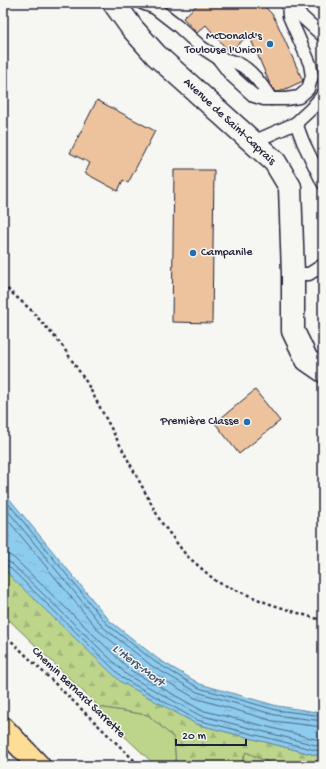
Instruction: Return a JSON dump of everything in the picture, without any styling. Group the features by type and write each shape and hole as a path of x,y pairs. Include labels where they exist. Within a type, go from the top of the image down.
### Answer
{"highway":[{"path":"3,728 39,766"}],"street":[{"name":"Avenue de Saint-Caprais","path":"114,3 132,28 156,55 275,162 290,187 293,331 307,360 323,371"}],"lane":[{"path":"142,3 155,8 177,24 201,48 218,58 231,75 254,96 264,99 286,99 299,96 308,89 312,76 310,64 289,16 290,3"},
{"path":"290,3 300,15 323,36"},
{"path":"253,142 296,123 323,95"},
{"path":"296,123 303,142 323,184"},
{"path":"293,274 309,274 323,265"}],"path":[{"path":"3,5 7,3"},
{"path":"3,285 31,310 61,344 87,383 161,522 186,556 217,582 267,603 323,620"},
{"name":"Chemin Bernard Sarrette","path":"3,633 140,766"}],"green space":[{"path":"3,567 14,580 196,724 323,757 323,766 277,766 246,752 240,766 176,765 174,738 148,715 99,707 3,614"},
{"path":"99,707 148,715 174,738 176,765 183,766 156,766 101,714"},
{"path":"246,752 277,766 240,766"}],"water":[{"name":"L'Hers-Mort","path":"3,491 110,621 158,659 200,684 277,706 323,713 323,757 196,724 121,682 14,580 3,567"}],"building":[{"name":"McDonald's Toulouse l'Union","path":"199,3 261,3 272,14 277,23 303,81 279,92 275,92 270,84 249,35 229,52 206,25 197,33 183,18"},
{"path":"97,100 155,131 128,183 123,180 118,191 85,173 90,163 70,153"},
{"name":"Campanile","path":"174,170 214,170 212,323 172,322"},
{"name":"Première Classe","path":"255,390 280,421 239,454 215,423"}],"place":[{"name":"McDonald's Toulouse l'Union","path":"270,44"},
{"name":"Campanile","path":"193,253"},
{"name":"Première Classe","path":"247,422"}]}
